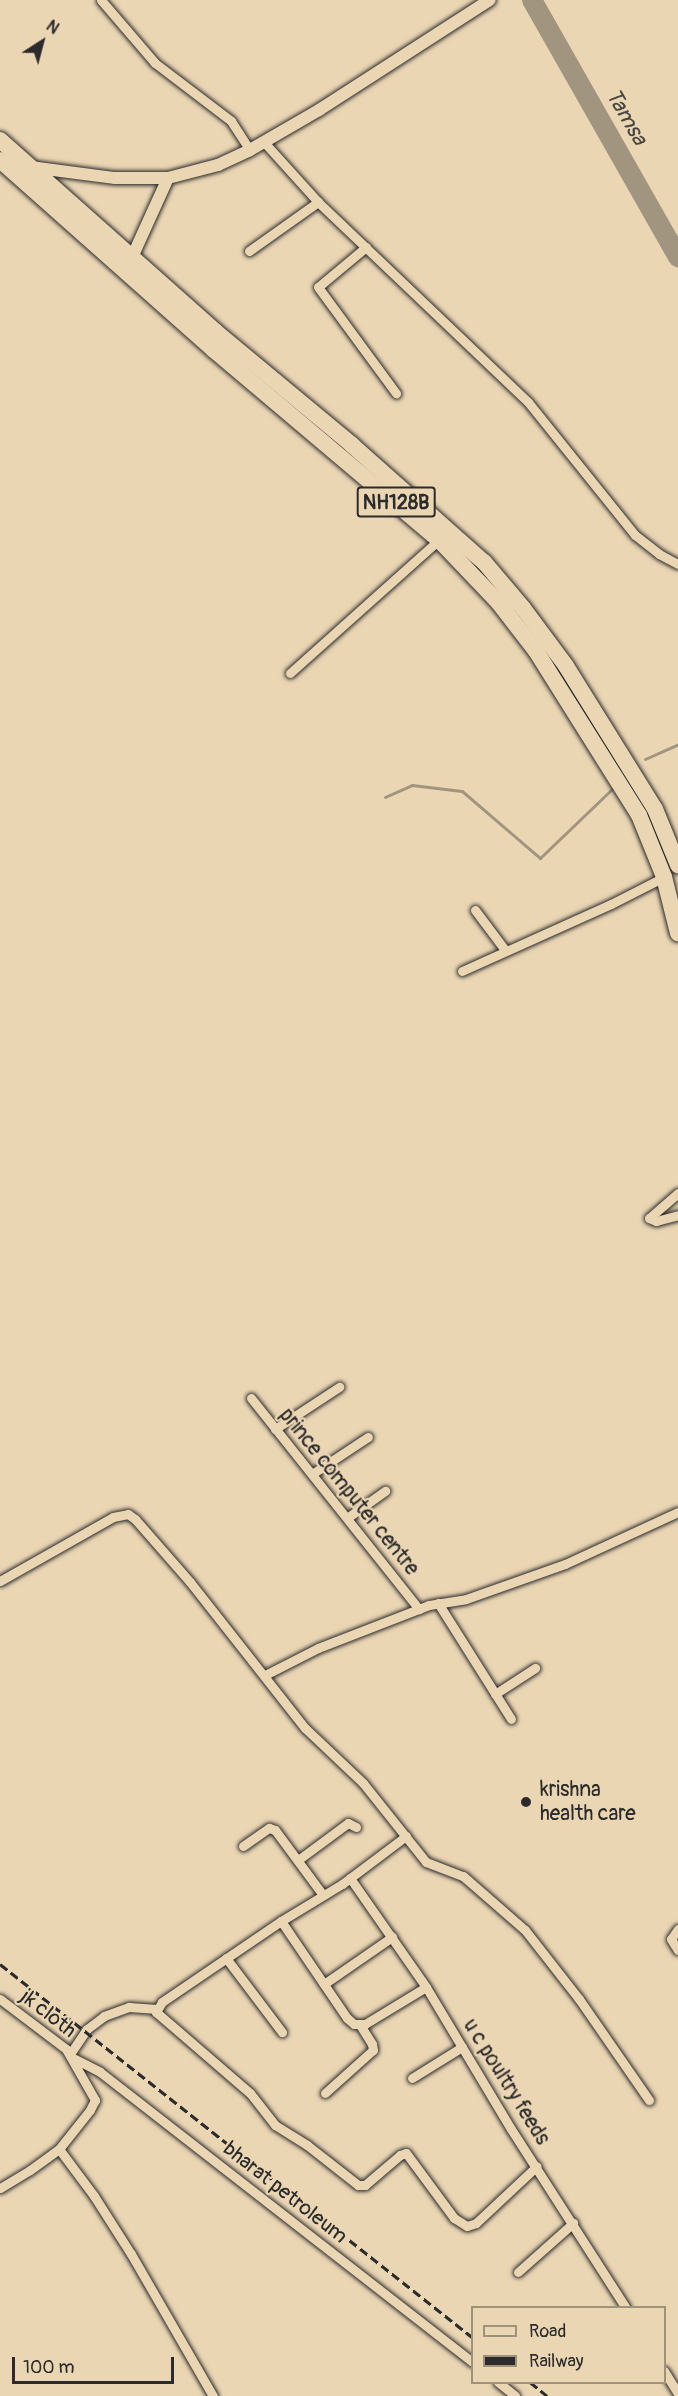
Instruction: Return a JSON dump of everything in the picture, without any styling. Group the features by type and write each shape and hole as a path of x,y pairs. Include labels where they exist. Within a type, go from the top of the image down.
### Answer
{"highway":[{"name":"NH128B","path":"0,140 484,562 523,608 566,666 655,808 677,857"},
{"name":"NH128B","path":"3,163 126,273 439,540 499,603 536,651 639,814 664,877 678,933"}],"street":[{"path":"100,0 155,63 231,121 250,150"},
{"path":"3,163 115,178 168,178 218,165 250,150 319,110 490,0"},
{"path":"264,142 318,202 528,402 635,535 659,554 678,564"},
{"path":"126,273 168,178"},
{"path":"249,251 318,202"},
{"path":"366,247 318,288 396,393"},
{"path":"290,673 439,540"},
{"path":"462,971 611,904 664,877"},
{"path":"475,910 505,950"},
{"path":"678,1193 649,1218 656,1221 678,1215"},
{"path":"275,1429 339,1387"},
{"name":"prince computer centre","path":"251,1398 419,1609"},
{"path":"312,1474 368,1437"},
{"path":"347,1518 385,1491"},
{"path":"265,1675 299,1656 419,1609 438,1603 466,1599 565,1564 678,1512"},
{"path":"0,1581 112,1517 128,1514 190,1582 305,1728 363,1783 426,1862 463,1876 525,1930 579,1999 649,2100"},
{"path":"438,1603 512,1719"},
{"path":"495,1694 535,1668"},
{"path":"298,1860 348,1823 356,1827"},
{"path":"243,1846 272,1828 323,1895"},
{"path":"157,2009 162,2002 281,1921 350,1878 406,1836"},
{"name":"u c poultry feeds","path":"350,1878 426,1987 625,2306"},
{"path":"281,1921 347,2018 354,2024 360,2025 426,1987"},
{"path":"678,1929 670,1939 678,1950"},
{"path":"324,1984 392,1937"},
{"path":"226,1958 282,2032"},
{"name":"jk cloth","path":"0,2000 71,2056 95,2100 90,2110 59,2148 30,2170 0,2188"},
{"path":"71,2056 87,2030 104,2016 129,2007 157,2009"},
{"path":"157,2009 159,2016 250,2093 275,2125 310,2147 358,2185 365,2184 400,2155 406,2153 454,2218 467,2226 476,2223 537,2166"},
{"path":"325,2093 373,2050 372,2044 360,2025"},
{"path":"412,2078 462,2047"},
{"name":"bharat petroleum","path":"71,2056 100,2072 471,2361"},
{"path":"59,2148 131,2254 213,2396"},
{"path":"518,2272 573,2223"},
{"path":"666,2374 678,2393"},
{"path":"500,2384 514,2396"}],"waterway":[{"name":"Tamsa","path":"532,0 678,257"},
{"path":"645,759 678,744"},
{"path":"385,797 412,785 462,791 540,858 614,787"}],"railway":[{"path":"0,1964 471,2336"},
{"path":"532,2384 547,2396"}],"place":[{"name":"krishna health care","path":"526,1802"}]}
